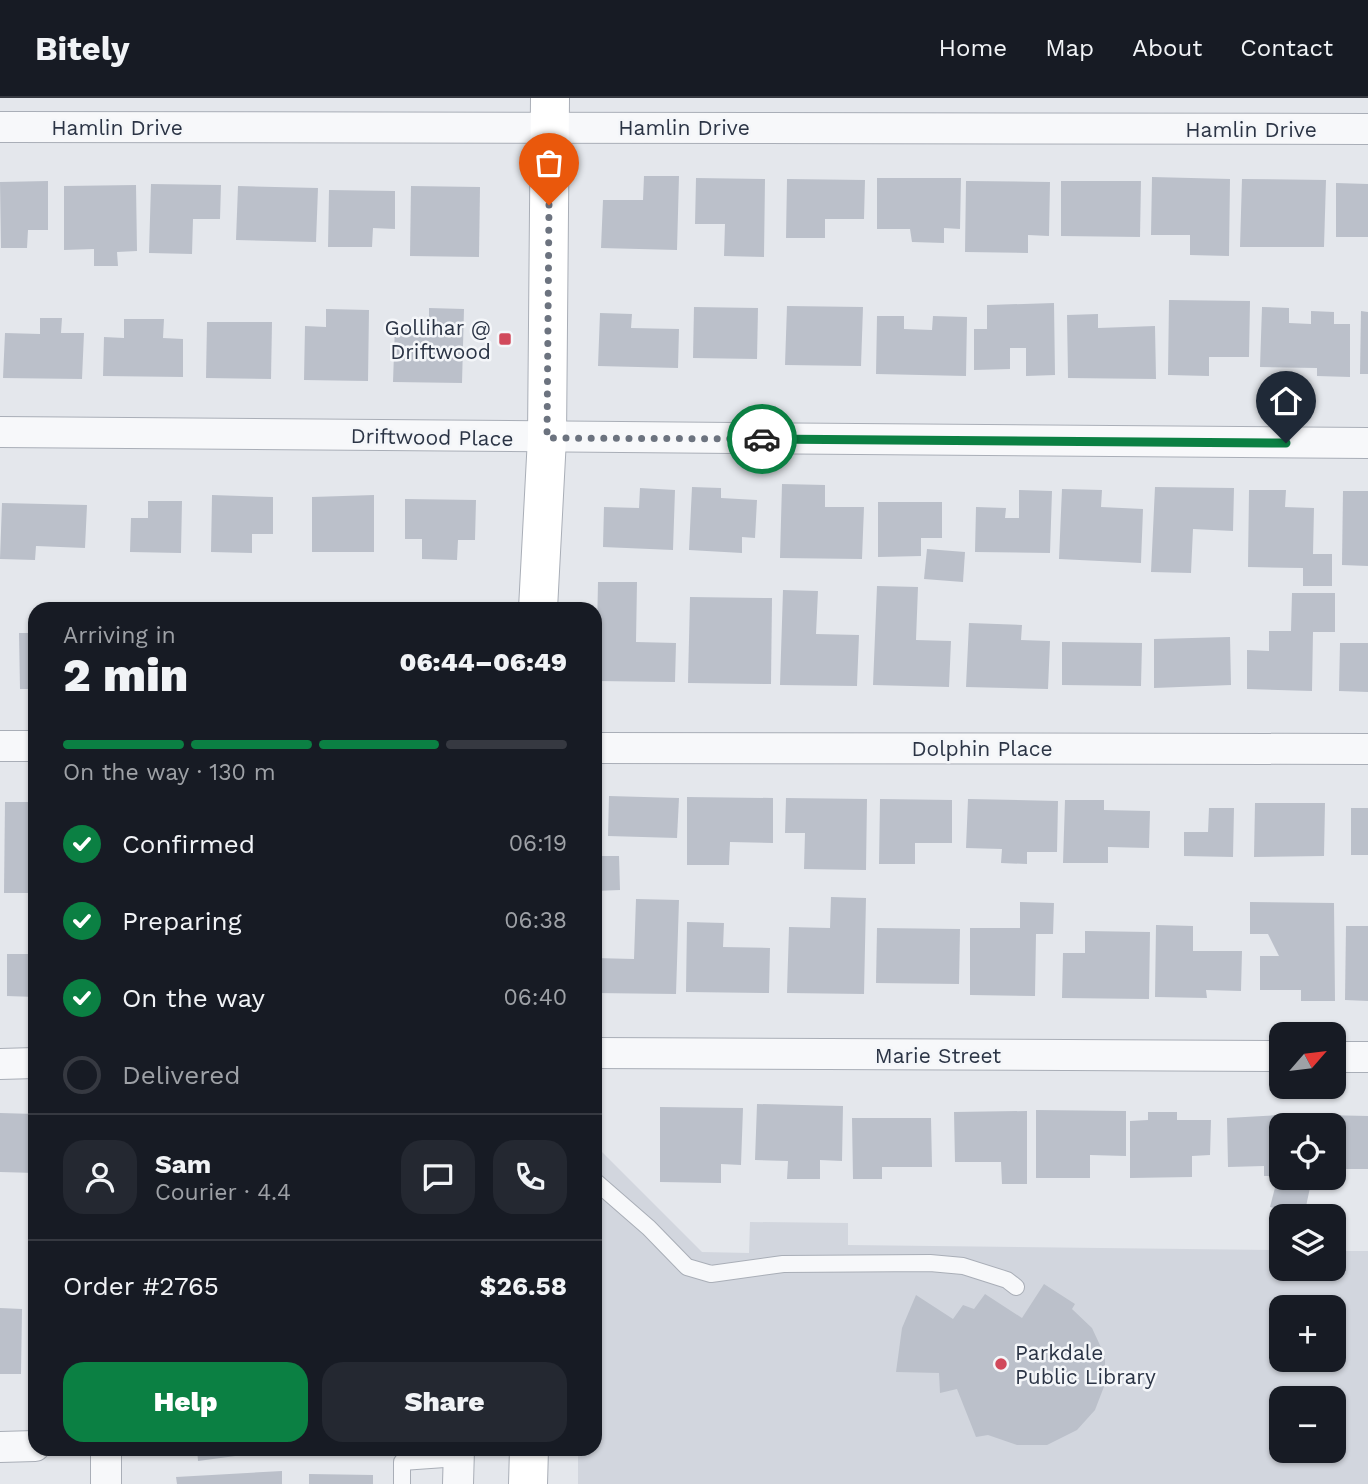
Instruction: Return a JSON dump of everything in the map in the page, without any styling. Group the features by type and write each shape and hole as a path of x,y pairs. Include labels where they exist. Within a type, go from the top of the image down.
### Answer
{"main road":[{"path":"538,602 547,438 550,112"},
{"path":"528,1484 529,1456"}],"street":[{"name":"Hamlin Drive","path":"0,127 550,112 1368,129"},
{"name":"Driftwood Place","path":"0,432 1368,443"},
{"path":"0,746 28,746"},
{"name":"Dolphin Place","path":"602,748 1368,748"},
{"name":"Marie Street","path":"602,1053 1269,1056"},
{"path":"1346,1057 1368,1057"},
{"path":"0,1064 28,1063"},
{"path":"0,1447 28,1446"},
{"path":"106,1456 106,1484"}],"lane":[{"path":"602,1187 649,1228 687,1267 711,1274 783,1264 930,1263 963,1266 1007,1280 1016,1287"},
{"path":"402,1484 402,1462 459,1464"}],"shaded area":[{"path":"602,1152 702,1252 749,1253 750,1222 848,1223 848,1245 1269,1250 1269,1281 1346,1281 1346,1251 1368,1251 1368,1484 578,1484 578,1456 602,1456"}],"building":[{"path":"644,176 679,176 677,250 601,248 603,200 643,200"},
{"path":"1152,177 1230,179 1229,256 1190,255 1190,235 1151,235"},
{"path":"696,178 765,179 764,257 724,256 725,224 695,224"},
{"path":"877,178 961,178 960,229 944,228 944,243 912,242 910,229 877,229"},
{"path":"787,179 865,180 864,219 825,219 825,238 786,238"},
{"path":"1242,179 1326,180 1324,247 1240,247"},
{"path":"48,181 48,230 28,230 27,248 1,248 0,182"},
{"path":"966,181 1050,182 1049,236 1028,235 1028,253 965,252"},
{"path":"1061,181 1141,181 1140,237 1061,236"},
{"path":"1336,183 1368,184 1368,237 1336,237"},
{"path":"151,184 221,185 220,219 193,219 192,254 149,253"},
{"path":"136,185 137,251 117,252 118,266 94,266 94,249 64,250 64,186"},
{"path":"238,186 318,188 316,242 236,240"},
{"path":"411,186 480,187 479,257 410,256"},
{"path":"329,190 395,191 395,229 373,228 372,247 328,247"},
{"path":"1169,300 1250,301 1249,357 1209,357 1209,376 1168,375"},
{"path":"1054,303 1055,375 1026,376 1026,348 1010,348 1010,369 974,370 974,329 987,329 987,305"},
{"path":"787,306 863,307 861,366 785,365"},
{"path":"694,307 758,308 757,359 693,358"},
{"path":"1262,307 1289,308 1289,323 1311,324 1311,311 1334,312 1334,324 1350,324 1350,377 1317,376 1317,368 1260,367"},
{"path":"429,308 464,309 462,383 393,382 395,325 429,325"},
{"path":"326,309 369,310 368,381 304,380 305,326 326,327"},
{"path":"1361,311 1368,312 1368,374 1360,374"},
{"path":"600,313 632,314 631,328 679,329 678,368 598,366"},
{"path":"1098,314 1098,328 1155,326 1156,379 1068,378 1067,315"},
{"path":"877,316 904,316 904,329 932,330 933,316 967,317 966,376 876,374"},
{"path":"40,318 62,318 61,333 84,333 82,379 3,378 5,333 40,334"},
{"path":"124,319 164,319 163,338 183,339 183,377 103,376 104,337 124,338"},
{"path":"207,322 272,322 271,379 206,378"},
{"path":"782,484 825,485 825,507 864,507 862,559 780,558"},
{"path":"692,487 721,488 721,498 757,500 755,538 742,537 742,553 689,550"},
{"path":"1155,487 1234,488 1233,531 1193,529 1191,573 1151,572"},
{"path":"640,488 675,490 673,550 603,547 604,507 639,508"},
{"path":"1062,489 1102,490 1101,507 1143,509 1141,563 1059,559"},
{"path":"1019,490 1052,491 1050,553 975,552 976,507 1006,508 1005,518 1019,518"},
{"path":"1249,490 1286,490 1285,507 1314,508 1313,554 1332,554 1332,586 1303,586 1303,568 1248,567"},
{"path":"1343,491 1368,491 1368,566 1342,565"},
{"path":"212,495 273,497 273,534 252,534 252,553 211,552"},
{"path":"374,495 374,552 312,552 312,497"},
{"path":"405,499 476,500 475,540 458,540 457,560 422,559 422,539 405,539"},
{"path":"148,501 182,501 181,553 130,552 131,518 148,518"},
{"path":"878,502 942,502 942,538 921,538 921,556 878,557"},
{"path":"2,503 87,505 85,548 36,546 35,560 0,559"},
{"path":"927,549 965,552 963,582 924,579"},
{"path":"598,582 637,582 636,642 676,643 675,682 602,681 602,602 598,602"},
{"path":"877,586 918,587 916,640 951,641 949,687 873,685"},
{"path":"783,590 818,591 816,634 859,635 857,686 780,685"},
{"path":"1292,593 1335,593 1335,632 1313,632 1312,691 1247,689 1247,650 1269,651 1269,631 1291,631"},
{"path":"690,597 772,598 771,684 688,683"},
{"path":"969,623 1022,625 1021,640 1050,641 1048,689 966,687"},
{"path":"19,633 28,633 28,689 20,689"},
{"path":"1230,637 1231,685 1154,688 1154,639"},
{"path":"1062,642 1142,643 1141,686 1062,685"},
{"path":"1340,643 1368,643 1368,692 1339,691"},
{"path":"609,796 679,798 677,838 608,836"},
{"path":"687,797 773,798 773,843 730,842 729,865 687,865"},
{"path":"786,798 867,799 866,870 804,869 805,833 785,833"},
{"path":"880,799 952,800 952,843 915,843 915,864 879,864"},
{"path":"968,799 1058,801 1057,852 1027,852 1027,864 1001,863 1002,849 966,848"},
{"path":"1065,800 1104,800 1104,810 1150,811 1149,848 1108,847 1108,863 1063,863"},
{"path":"5,802 28,802 28,893 4,893"},
{"path":"1255,803 1325,803 1324,856 1254,857"},
{"path":"1209,808 1234,808 1233,857 1184,856 1184,832 1208,832"},
{"path":"1351,808 1368,808 1368,855 1351,855"},
{"path":"602,856 619,856 620,890 602,891"},
{"path":"831,897 866,898 864,994 787,993 789,927 830,928"},
{"path":"636,899 679,900 676,994 602,993 602,958 634,959"},
{"path":"1020,902 1054,903 1053,934 1036,934 1035,996 970,995 970,928 1020,928"},
{"path":"1250,902 1334,903 1335,1001 1301,1001 1301,990 1260,990 1260,956 1279,956 1268,934 1250,934"},
{"path":"687,922 724,923 723,947 770,948 769,993 686,992"},
{"path":"1156,925 1193,926 1193,951 1242,951 1241,991 1206,990 1207,998 1155,997"},
{"path":"1346,926 1368,926 1368,1001 1345,1000"},
{"path":"877,928 960,929 959,984 876,983"},
{"path":"1085,931 1150,932 1149,999 1062,998 1063,953 1085,953"},
{"path":"7,954 28,954 28,997 7,996"},
{"path":"757,1104 843,1106 842,1161 820,1160 820,1179 787,1179 788,1161 755,1160"},
{"path":"660,1107 743,1108 741,1165 721,1164 721,1183 660,1182"},
{"path":"1036,1110 1126,1111 1126,1156 1090,1155 1090,1178 1036,1178"},
{"path":"1027,1111 1027,1184 1002,1184 1001,1162 955,1162 954,1112"},
{"path":"1148,1112 1177,1112 1177,1120 1211,1120 1210,1155 1192,1156 1192,1177 1130,1178 1130,1121 1148,1120"},
{"path":"0,1113 28,1114 28,1173 0,1172"},
{"path":"1269,1116 1269,1176 1264,1176 1264,1166 1228,1167 1227,1118"},
{"path":"1346,1116 1368,1116 1368,1169 1346,1169"},
{"path":"852,1118 931,1118 932,1167 882,1167 882,1179 853,1179"},
{"path":"1274,1190 1309,1190 1307,1204 1271,1204"},
{"name":"Parkdale Public Library","path":"1044,1284 1075,1304 1072,1309 1092,1328 1105,1356 1105,1384 1095,1410 1077,1430 1047,1445 1017,1445 988,1435 976,1437 957,1389 940,1393 939,1373 896,1372 902,1328 916,1295 953,1319 963,1305 974,1309 985,1294 1022,1318"},
{"path":"0,1308 22,1309 21,1374 0,1374"},
{"path":"198,1456 236,1456 198,1461"},
{"path":"282,1471 282,1484 177,1484 176,1477"},
{"path":"309,1474 373,1475 373,1484 309,1484"}],"way so far":[{"path":"549,205 547,438 762,439"}],"place":[{"name":"Gollihar @ Driftwood","path":"505,339"},
{"name":"Parkdale Public Library","path":"1001,1364"}],"route":[{"path":"762,439 1286,443"}]}
